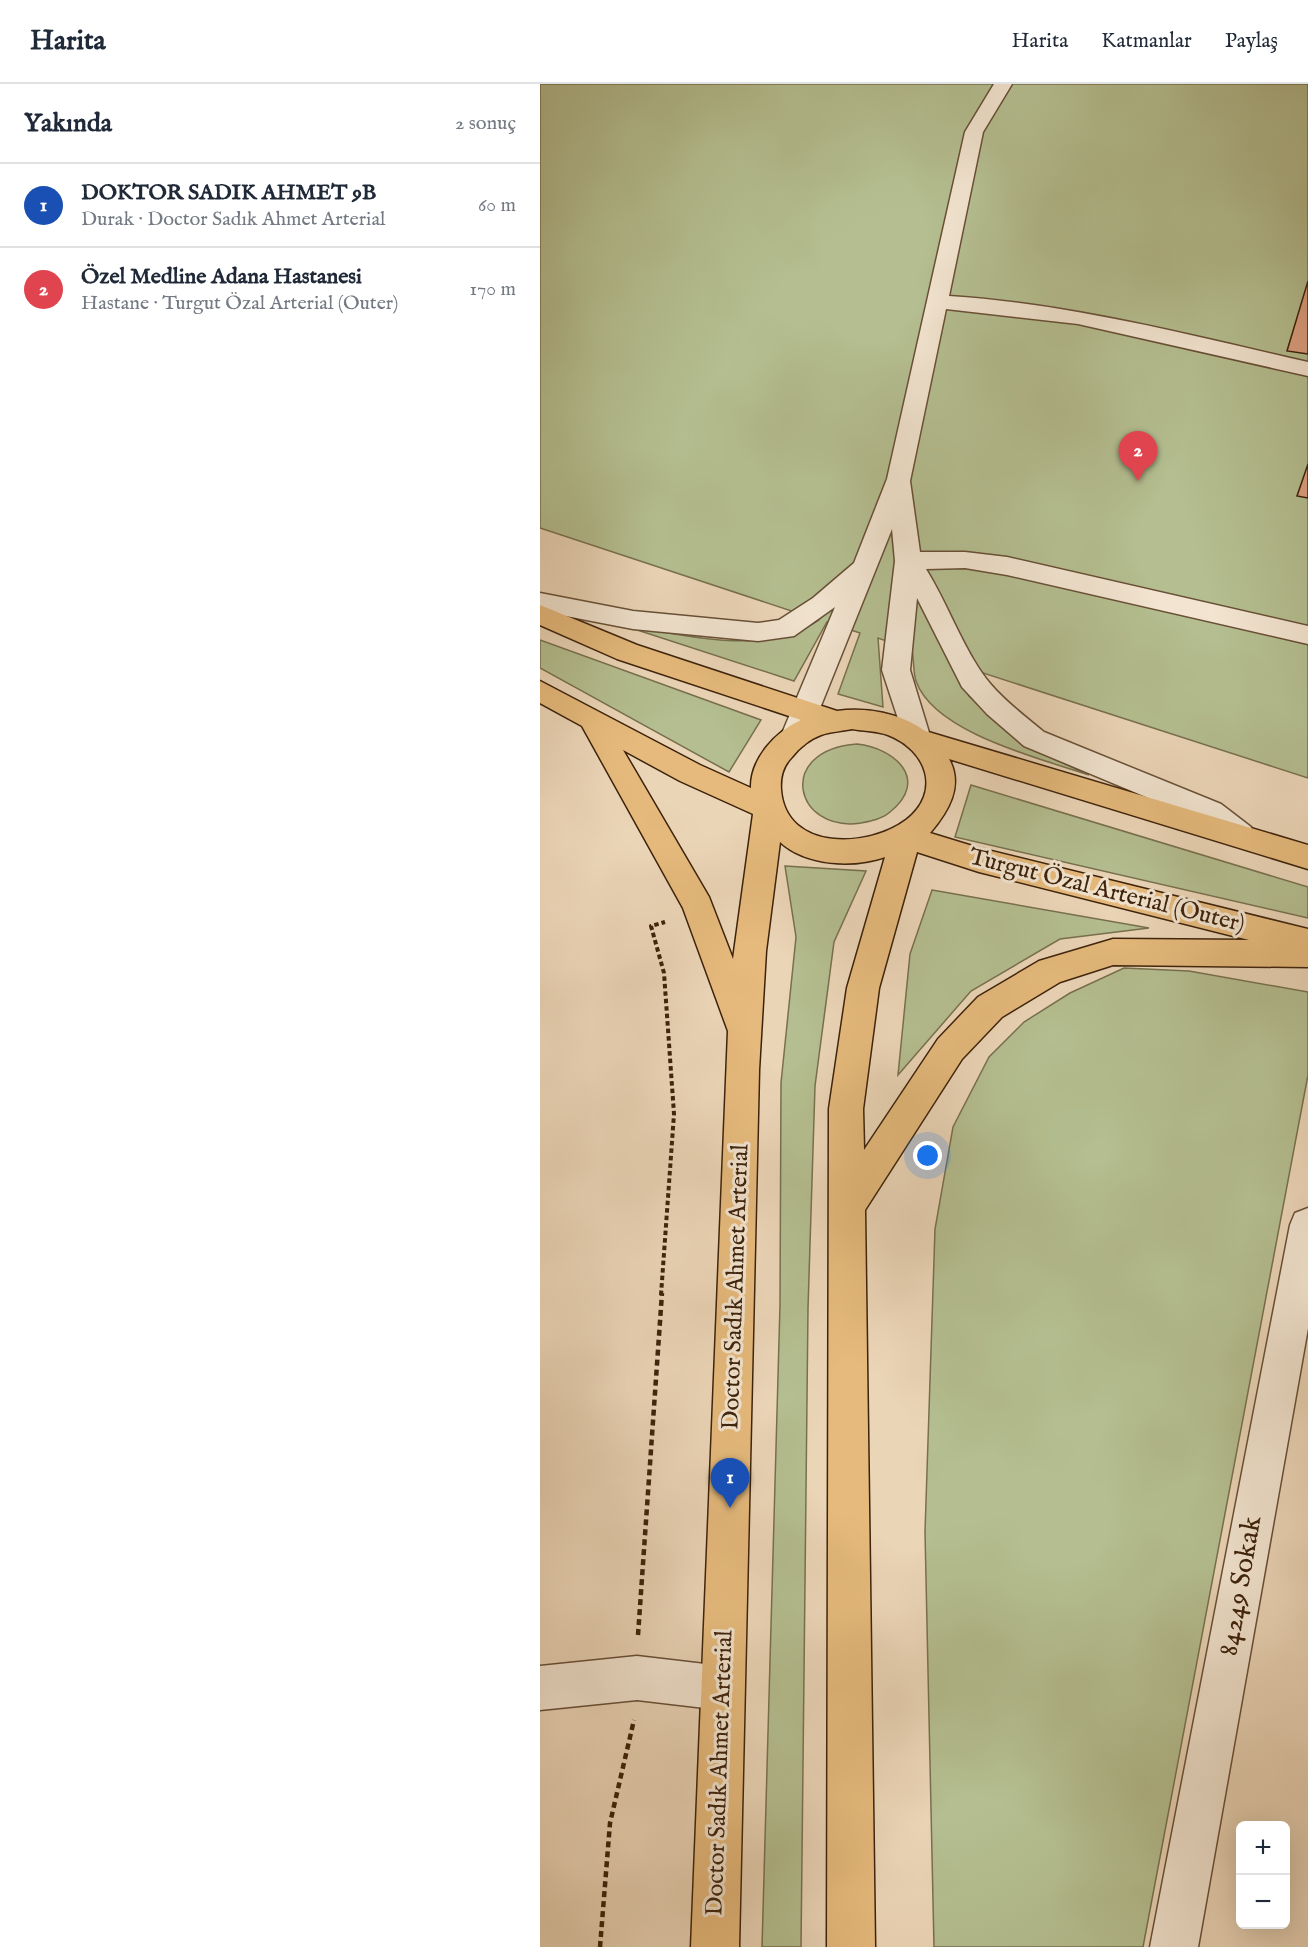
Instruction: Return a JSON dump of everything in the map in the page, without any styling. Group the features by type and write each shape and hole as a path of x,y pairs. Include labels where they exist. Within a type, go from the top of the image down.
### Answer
{"main road":[{"path":"540,614 627,652 836,721"},
{"path":"540,692 697,777 768,808"},
{"path":"852,719 879,721 905,731 917,739 926,746 938,767 941,789 933,812 906,837 890,846 859,852 828,851 801,842 781,827 768,808 764,787 769,766 782,747 794,738 825,723 852,719"},
{"path":"592,720 698,906 744,1033"},
{"path":"917,739 1028,775 1240,835 1308,857"},
{"name":"Doctor Sadık Ahmet Arterial","path":"715,1947 744,1033 750,951 759,894 768,808"},
{"path":"850,1947 846,1109 863,988 906,837"},
{"name":"Turgut Özal Arterial (Outer)","path":"906,837 979,860 1308,942"},
{"path":"847,1206 950,1049 990,1007 1050,971 1113,952 1308,954"}],"street":[{"path":"794,738 899,479 974,132 1003,84"},
{"path":"937,302 1006,306 1062,313 1308,369"},
{"path":"899,479 908,561 896,670 917,739"},
{"path":"908,561 965,560 1007,566 1308,635"},
{"path":"908,561 925,584 967,673 1014,724 1034,739 1211,812 1240,835"},
{"path":"540,603 633,620 758,632 785,628 822,604 865,567"},
{"name":"84249 Sokak","path":"1174,1947 1308,1225"},
{"path":"540,1688 637,1678 722,1688"}],"path":[{"path":"638,1640 674,1114 664,973 651,926 672,921"},
{"path":"600,1947 610,1823 636,1711"}],"green space":[{"path":"540,84 1308,84 1308,778 949,662 969,696 1020,743 1089,775 1045,761 992,742 944,715 927,699 916,681 912,650 878,638 883,707 838,694 860,633 827,622 794,681 625,626 699,638 750,641 774,638 798,631 819,620 540,528"},
{"path":"540,640 761,720 729,772 540,668"},
{"path":"857,744 884,752 895,759 907,777 907,788 902,800 884,816 861,823 838,823 821,816 809,804 803,790 805,774 814,760 831,750"},
{"path":"971,785 1308,887 1308,918 955,837"},
{"path":"785,866 866,871 834,942 815,1086 808,1308 801,1947 762,1947 780,1305 781,1083 796,937"},
{"path":"932,890 1149,928 1060,939 971,991 898,1075 910,954"},
{"path":"1124,968 1189,971 1308,992 1308,1075 1143,1947 934,1947 925,1532 935,1229 953,1127 989,1057 1024,1022 1070,993"}],"building":[{"path":"1308,281 1308,354 1287,351"},
{"path":"1308,464 1308,498 1297,496"}],"place":[{"name":"Özel Medline Adana Hastanesi","path":"1138,481"},
{"name":"DOKTOR SADIK AHMET 9B","path":"730,1508"}]}
